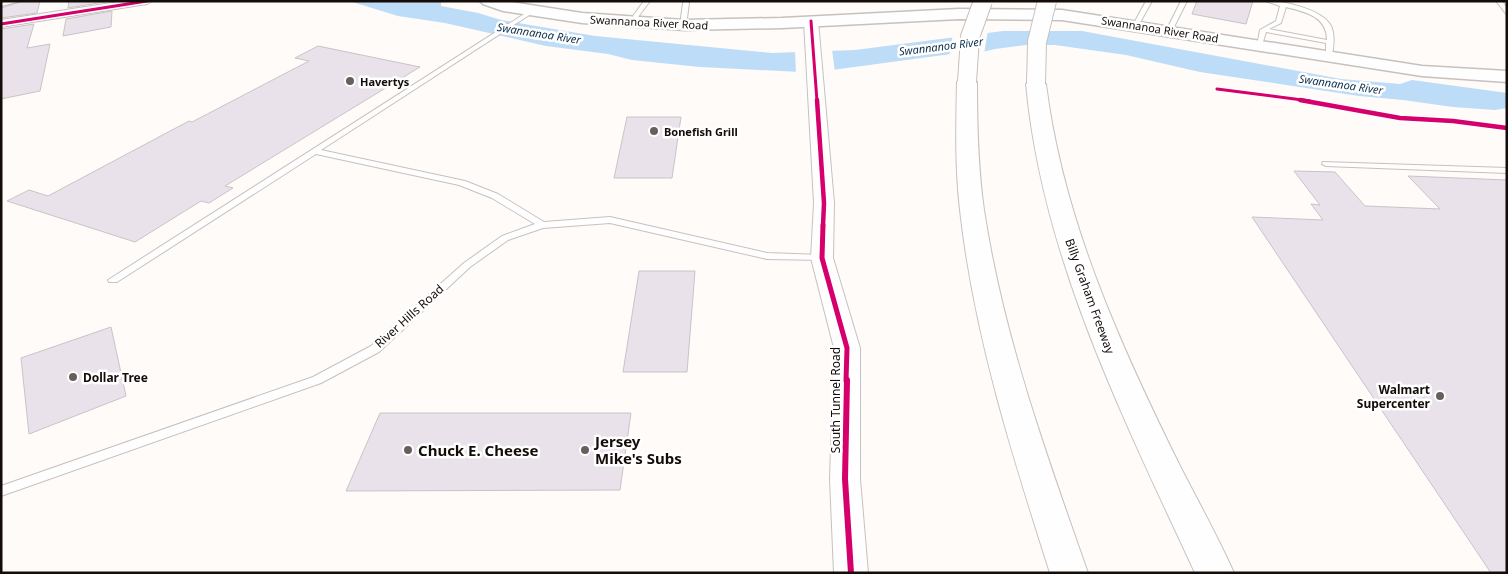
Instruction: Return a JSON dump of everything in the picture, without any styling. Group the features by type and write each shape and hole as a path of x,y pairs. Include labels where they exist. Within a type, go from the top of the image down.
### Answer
{"highway":[{"path":"983,1 970,37 965,123 967,174 973,226 998,349 1015,410 1069,573"},
{"name":"Billy Graham Freeway","path":"1047,1 1036,38 1034,59 1036,84 1045,150 1067,234 1109,350 1215,573"}],"main road":[{"name":"Swannanoa River Road","path":"488,1 526,14 643,24 738,24 812,29 960,14 1062,15 1169,31 1261,38 1329,49 1438,73 1507,77"},
{"name":"Swannanoa River Road","path":"514,1 583,12 636,16 685,10 781,16 812,29"},
{"name":"South Tunnel Road","path":"808,1 812,29"}],"street":[{"path":"1,24 147,1"},
{"name":"South Tunnel Road","path":"812,29 824,203 822,258 846,348 845,479 850,573"}],"lane":[{"path":"1,4 18,1"},
{"path":"636,16 646,1"},
{"path":"1136,25 1149,1"},
{"path":"1169,31 1184,1"},
{"path":"1269,1 1313,14 1325,22 1329,28 1329,49"},
{"path":"1500,1 1507,4"},
{"path":"1500,1 1507,13"},
{"path":"1261,38 1279,22 1283,5"},
{"path":"114,280 526,14"},
{"path":"315,151 462,183 495,196 542,225"},
{"path":"1326,164 1507,171"},
{"name":"River Hills Road","path":"1,491 317,380 375,348 467,265 505,238 542,225 610,220 767,256 822,258"}],"water":[{"name":"Swannanoa River","path":"349,1 441,1 441,6 478,13 501,20 595,36 772,53 855,50 1003,31 1082,31 1341,79 1400,84 1412,80 1507,93 1507,108 1495,110 1453,107 1359,96 1200,72 1126,55 1055,45 1026,45 978,53 951,54 832,70 801,72 700,67 632,60 608,54 546,46 445,23 398,16"}],"pier":[{"path":"988,30 984,54 949,57 953,34"},
{"path":"832,49 835,73 796,74 795,51"}],"building":[{"path":"23,1 40,1 37,13 1,18 1,8"},
{"path":"69,1 110,1 68,8"},
{"path":"1197,1 1253,1 1246,24 1192,14"},
{"path":"112,11 111,27 63,36 66,19"},
{"path":"34,24 27,48 50,44 40,91 1,99 1,29"},
{"path":"318,46 420,67 225,186 233,188 209,203 201,201 135,242 7,201 29,190 48,196 189,121 192,122 309,61 295,58"},
{"path":"627,117 681,117 672,178 614,178"},
{"name":"Walmart Supercenter","path":"1294,171 1335,172 1365,206 1440,209 1408,176 1507,180 1507,573 1491,573 1252,217 1323,220 1311,204 1320,205"},
{"path":"639,271 695,271 687,372 623,372"},
{"name":"Dollar Tree","path":"111,327 126,396 29,434 21,358"},
{"path":"380,413 631,413 620,490 346,491"}],"cycle path":[{"path":"1,24 147,1"},
{"path":"811,21 824,203 822,258 847,348 845,479 851,573"},
{"path":"1217,89 1309,101 1400,118 1453,121 1507,128"}],"place":[{"name":"Havertys","path":"350,81"},
{"name":"Bonefish Grill","path":"654,131"},
{"name":"Dollar Tree","path":"73,377"},
{"name":"Walmart Supercenter","path":"1440,396"},
{"name":"Chuck E. Cheese","path":"408,450"},
{"name":"Jersey Mike's Subs","path":"585,450"}]}
